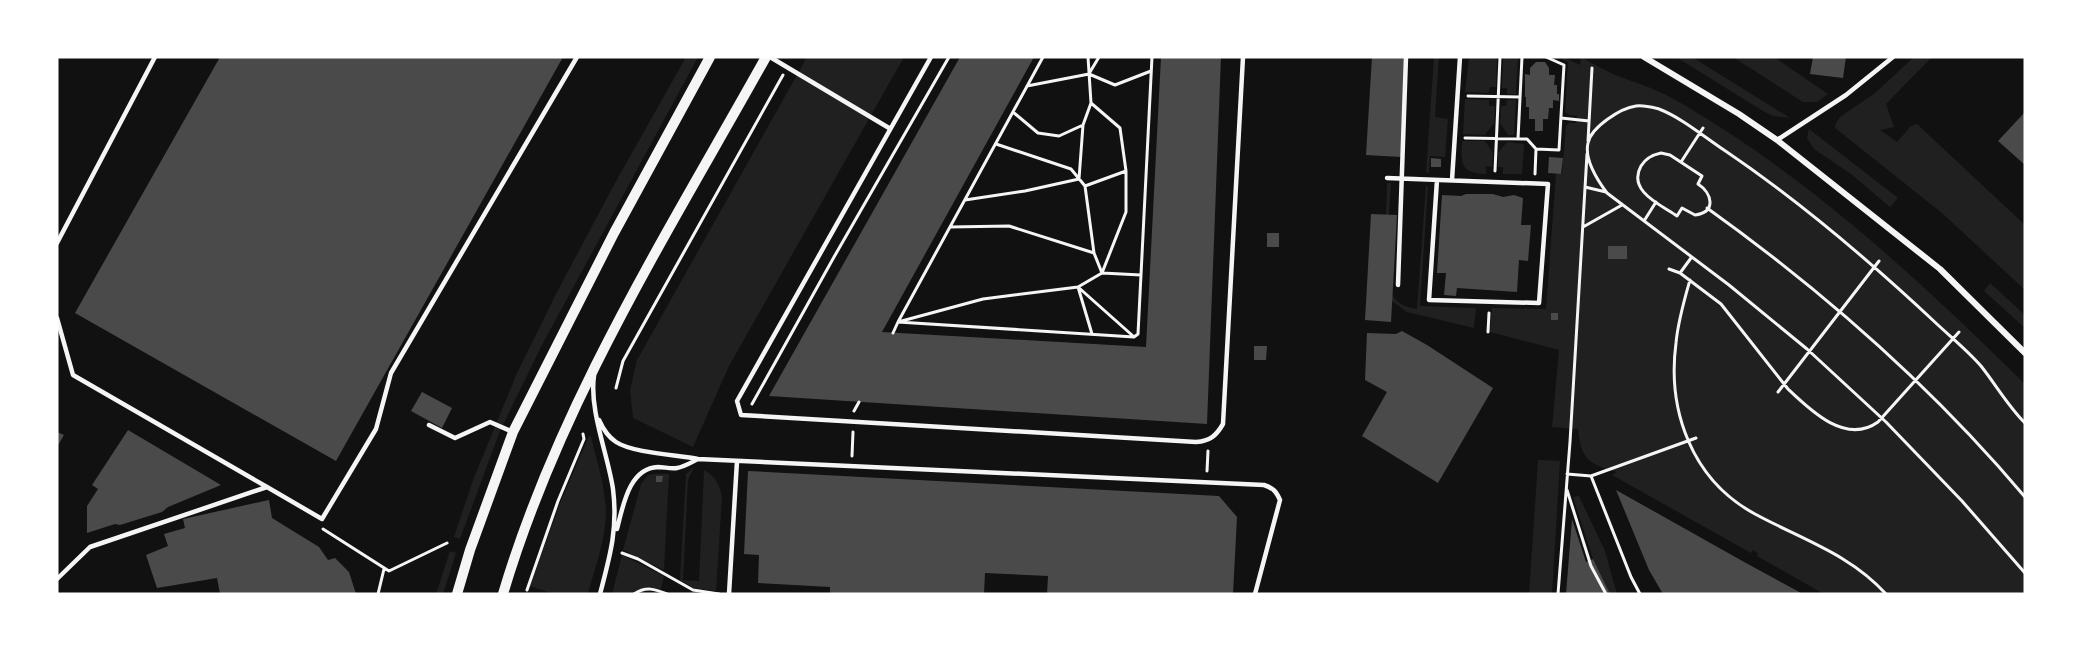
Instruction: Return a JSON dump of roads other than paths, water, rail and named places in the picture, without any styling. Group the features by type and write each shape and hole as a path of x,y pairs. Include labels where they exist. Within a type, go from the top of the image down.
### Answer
{"street":[{"path":"457,594 470,550 513,432 614,233 710,57"},
{"path":"503,594 512,564 561,436 600,354 768,57"},
{"path":"1644,57 1778,140 1940,269 2025,353"}],"lane":[{"path":"57,243 155,57"},
{"path":"57,318 74,375 322,519 376,429 391,373 577,57"},
{"path":"768,57 889,128"},
{"path":"931,57 737,401 741,415 1196,442 1209,440 1216,435 1223,424 1243,57"},
{"path":"1398,285 1406,57"},
{"path":"1452,180 1460,57"},
{"path":"1778,140 1846,95 1893,57"},
{"path":"1387,178 1548,184 1539,303 1429,300 1437,180"},
{"path":"600,354 594,381 594,397 612,486 615,536"},
{"path":"598,420 603,429 618,443 698,459 1264,485 1277,492 1280,500 1255,594"},
{"path":"429,425 455,438 490,422 513,432"},
{"path":"600,594 626,499 638,474 646,469 657,467 679,468 698,459"},
{"path":"729,594 737,461"},
{"path":"57,579 90,547 267,487"}]}
